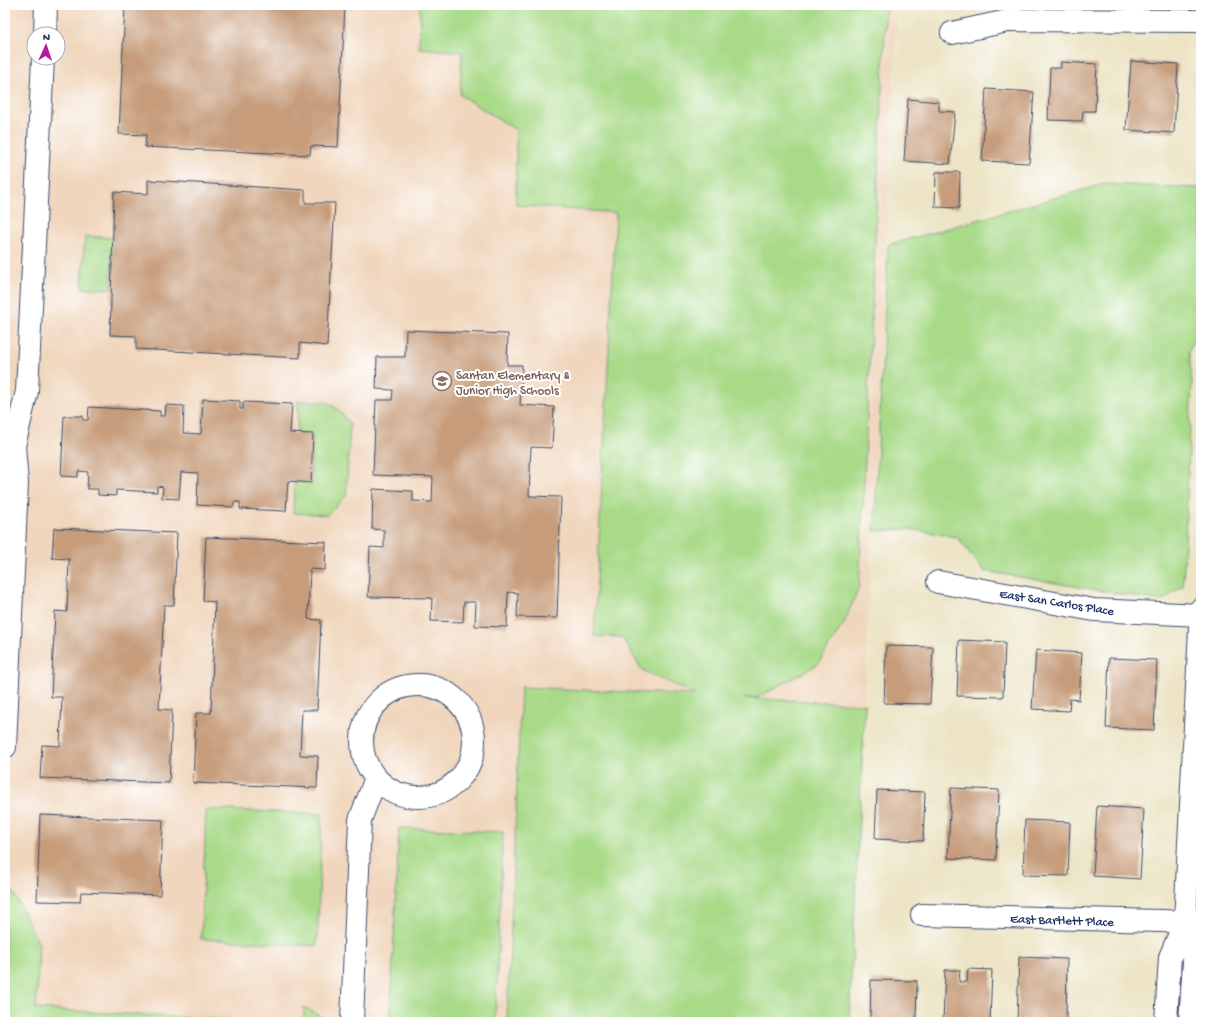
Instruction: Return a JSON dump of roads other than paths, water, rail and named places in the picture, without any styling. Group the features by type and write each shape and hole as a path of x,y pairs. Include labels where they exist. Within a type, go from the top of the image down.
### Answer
{"street":[{"path":"45,26 46,5"},
{"path":"952,33 1012,20 1201,21"},
{"path":"5,747 17,483 10,446 27,391 44,66"},
{"name":"East San Carlos Place","path":"938,582 1094,610 1201,615"},
{"path":"1190,1022 1194,961 1193,922 1201,609"},
{"path":"421,684 439,689 455,698 467,713 473,730 474,748 468,765 458,780 443,791 437,793 426,796 407,796 390,790 376,778 366,763 361,744 363,726 372,708 385,695 402,687 421,684"},
{"path":"352,1022 360,820 376,778"},
{"name":"East Bartlett Place","path":"922,915 1193,922"},
{"path":"1166,1022 1170,957 1193,922"}],"place":[{"name":"Santan Elementary & Junior High Schools","path":"442,381"}]}
